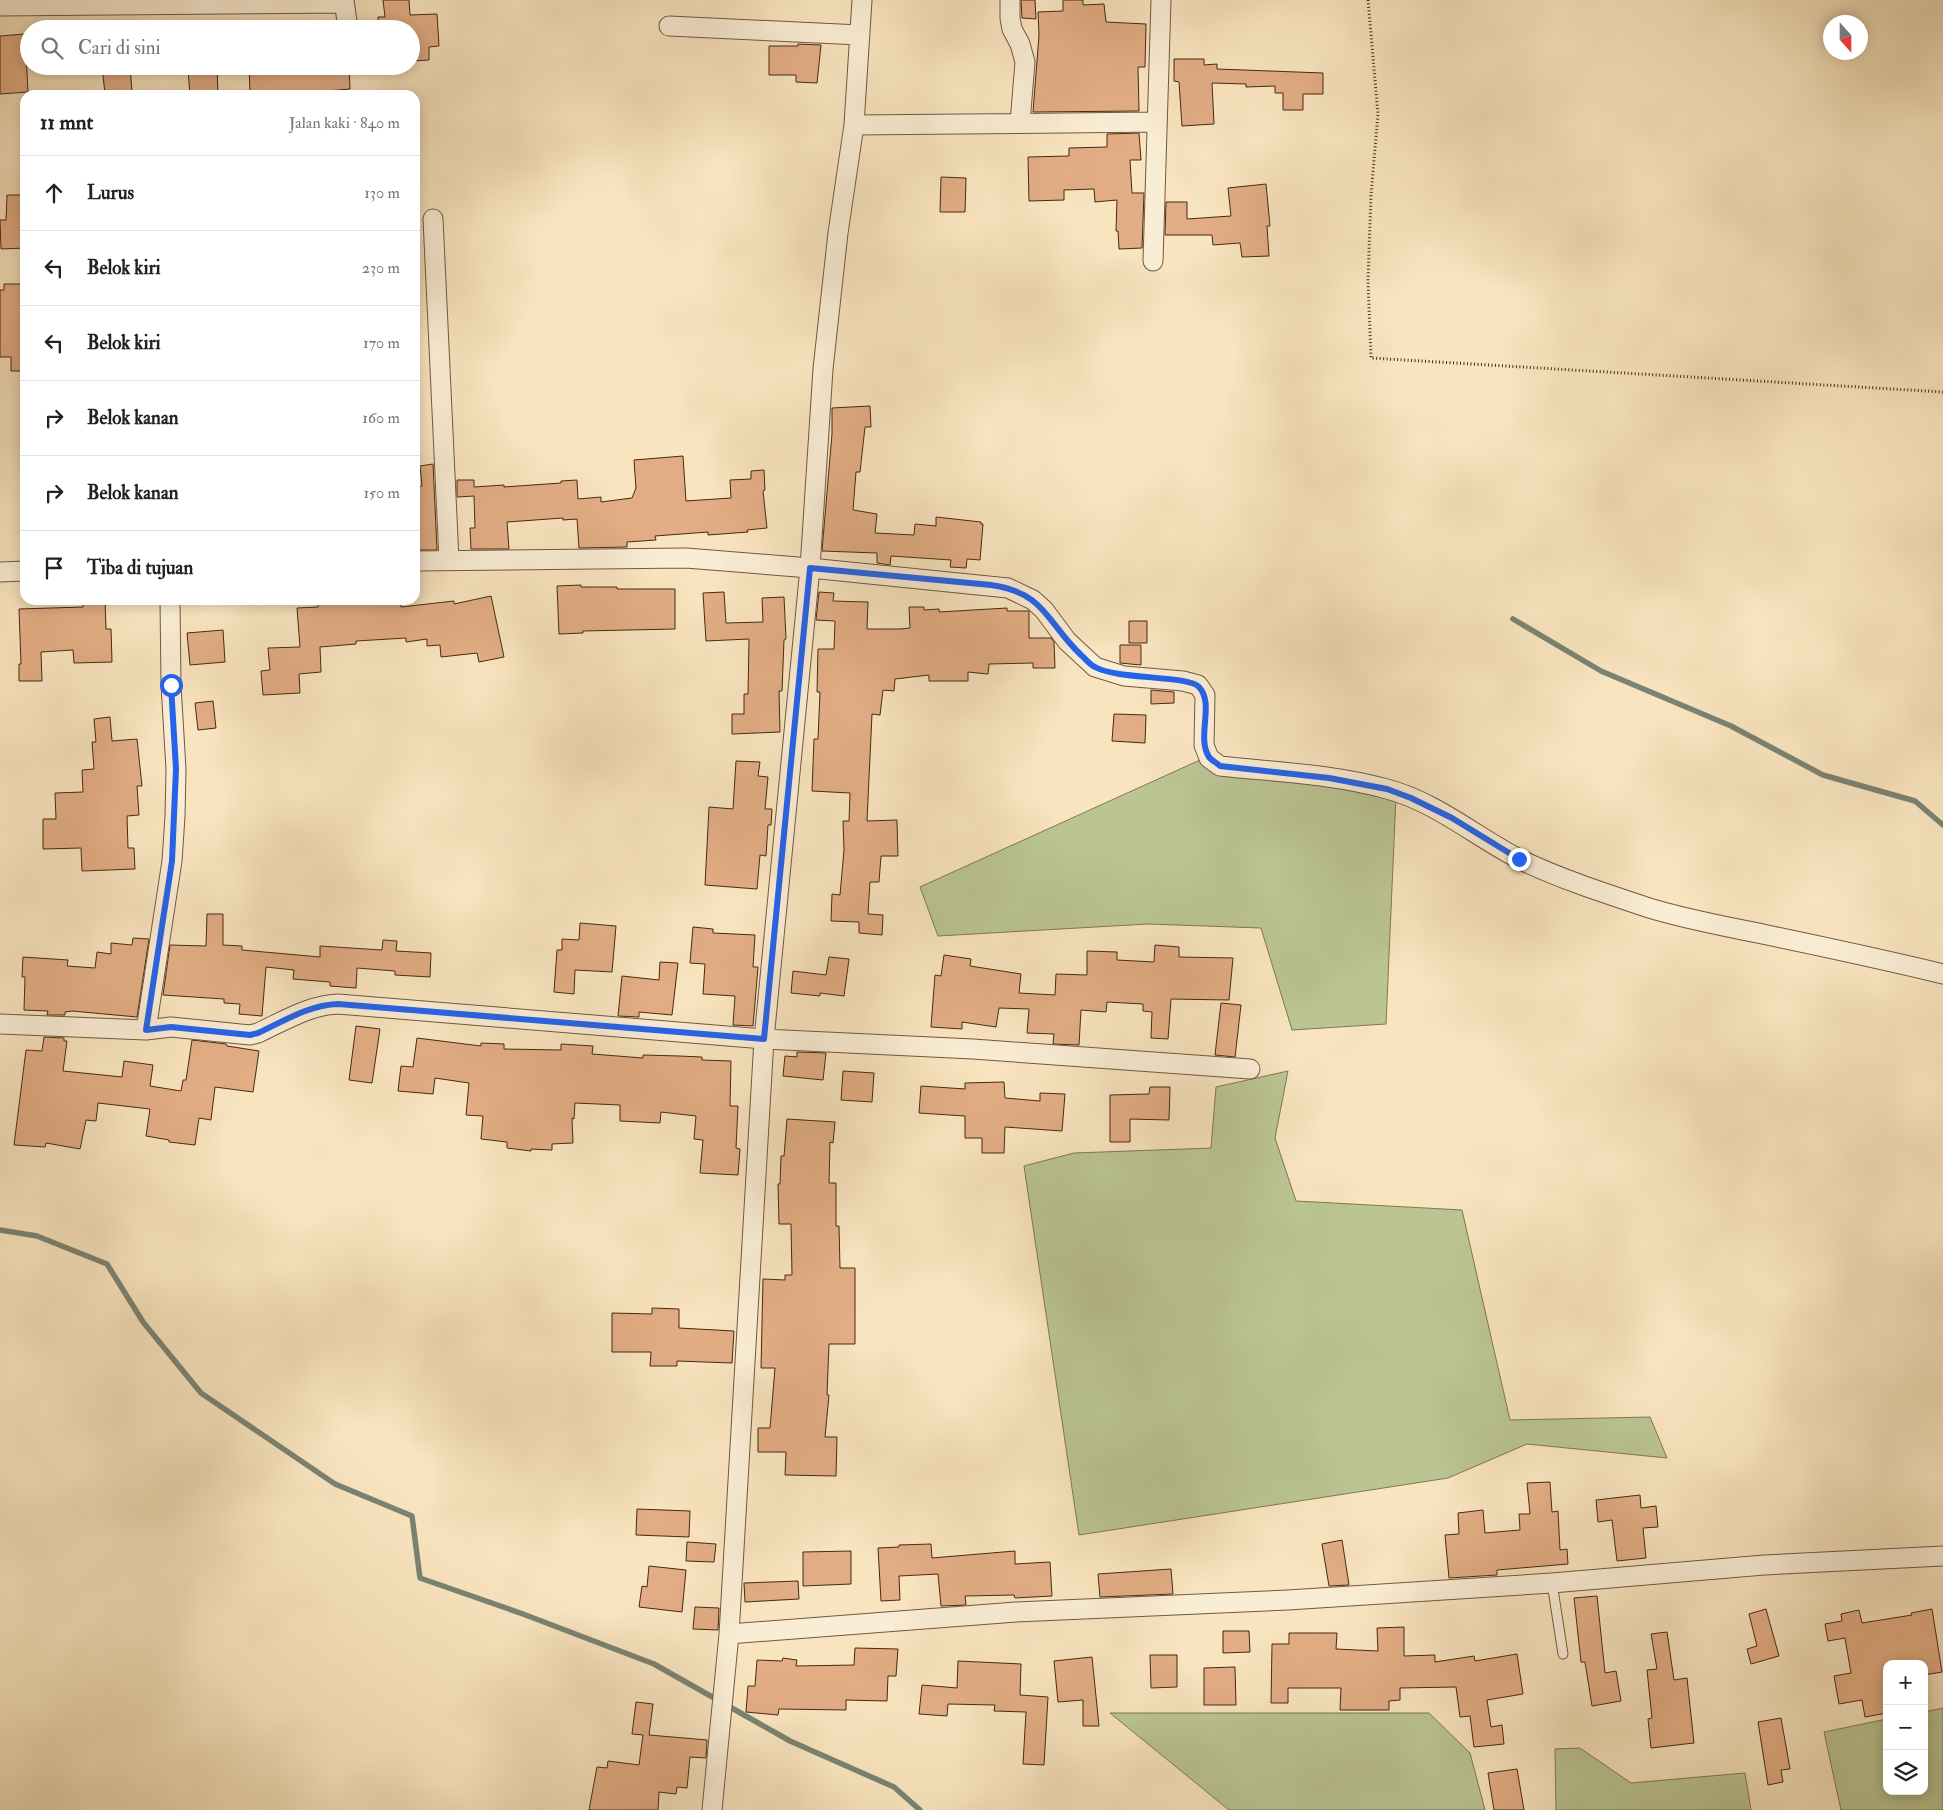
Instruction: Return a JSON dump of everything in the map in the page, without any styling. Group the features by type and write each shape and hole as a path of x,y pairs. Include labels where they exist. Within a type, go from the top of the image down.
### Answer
{"street":[{"path":"712,1810 729,1634 764,1039 810,568 828,314 854,125 862,0"},
{"path":"1010,0 1012,29 1020,44 1025,62 1020,123"},
{"path":"1153,261 1161,0"},
{"path":"0,6 344,1 347,20"},
{"path":"669,26 860,35"},
{"path":"854,125 1157,122"},
{"path":"433,219 449,560"},
{"path":"420,561 686,558 810,568 1008,588 1021,592 1033,600 1044,610 1067,641 1095,667 1124,676 1183,681 1198,685 1205,696 1204,745 1209,758 1220,766 1329,778 1387,789 1411,798 1452,818 1519,859 1542,870 1648,908 1697,921 1827,947 1943,974"},
{"path":"0,572 20,571"},
{"path":"146,1030 172,861 175,816 176,769 171,685 170,605"},
{"path":"0,1024 146,1030 171,1027 250,1035 312,1008 325,1004 338,1004 764,1039 973,1049 1250,1069"},
{"path":"729,1634 1016,1612 1288,1600 1552,1583 1764,1565 1943,1556"}],"lane":[{"path":"1552,1583 1562,1654"}],"path":[{"path":"1368,0 1378,114 1368,281 1371,358 1943,392"}],"green space":[{"path":"1211,755 1396,796 1386,1024 1292,1030 1261,928 1148,924 938,936 920,887"},
{"path":"1288,1071 1275,1138 1296,1201 1462,1210 1510,1420 1650,1417 1667,1458 1527,1444 1448,1478 1079,1535 1024,1166 1074,1153 1211,1148 1216,1087"},
{"path":"1943,1708 1943,1810 1841,1810 1824,1732 1883,1720 1883,1795 1928,1795 1928,1711"},
{"path":"1110,1713 1429,1713 1470,1753 1485,1810 1229,1810"},
{"path":"1580,1748 1631,1783 1745,1773 1751,1810 1556,1810 1555,1749"}],"building":[{"path":"383,0 409,0 410,15 437,14 439,46 429,47 429,60 420,60 420,20 378,20 378,17 385,17"},
{"path":"1021,0 1035,0 1036,19 1022,18"},
{"path":"1063,0 1083,0 1083,5 1104,4 1106,22 1146,24 1145,67 1138,67 1139,111 1033,112 1039,35 1038,12 1063,11"},
{"path":"20,34 20,75 27,75 28,90 0,94 0,36"},
{"path":"798,44 821,45 817,83 796,82 796,75 769,75 769,46 798,46"},
{"path":"1174,59 1204,59 1204,65 1217,64 1217,69 1323,73 1323,94 1303,94 1303,110 1283,110 1283,93 1275,93 1275,86 1246,87 1246,84 1212,83 1214,124 1182,126 1179,82 1174,81"},
{"path":"103,75 131,75 132,90 105,90"},
{"path":"188,75 217,75 218,90 190,90"},
{"path":"249,75 349,75 350,89 250,90"},
{"path":"1139,133 1141,160 1130,160 1132,193 1144,193 1142,248 1119,249 1118,231 1116,231 1117,200 1095,202 1094,189 1064,190 1064,200 1029,201 1028,157 1069,156 1069,148 1107,147 1107,134"},
{"path":"941,177 966,178 965,212 940,212"},
{"path":"1266,184 1270,226 1267,226 1269,256 1242,257 1240,243 1213,245 1212,235 1165,235 1166,202 1187,202 1187,219 1231,216 1228,188"},
{"path":"7,195 20,195 20,248 1,249 0,220 6,220"},
{"path":"4,284 20,284 20,371 11,371 11,357 0,357 0,290 4,290"},
{"path":"870,406 871,427 865,427 860,472 856,472 853,510 877,514 875,533 914,535 915,524 936,526 936,517 981,522 983,524 980,560 967,559 966,568 950,567 951,560 891,556 890,565 877,563 877,553 822,551 832,434 832,408"},
{"path":"683,456 686,501 731,498 730,480 751,479 751,471 764,470 765,490 763,491 767,528 747,530 748,532 708,535 708,532 655,536 656,540 627,542 627,547 579,548 577,519 563,520 563,518 507,522 509,549 471,549 470,528 475,528 474,496 457,497 457,480 474,480 474,487 504,485 504,487 577,480 578,499 601,497 601,502 632,498 636,488 634,460"},
{"path":"433,464 437,550 420,550 420,486 422,486 420,466"},
{"path":"581,585 581,587 617,587 617,589 675,589 675,629 583,631 583,633 559,634 557,586"},
{"path":"724,592 726,623 763,622 762,598 784,597 786,639 784,640 782,691 779,691 780,732 732,734 732,714 744,714 744,694 748,694 749,639 706,641 703,593"},
{"path":"819,592 834,593 833,601 868,602 867,629 910,628 909,607 924,607 924,610 939,609 939,612 1007,608 1007,611 1029,611 1029,638 1051,638 1054,642 1055,668 1033,668 1033,663 989,664 988,674 968,672 968,681 929,681 929,675 895,679 894,691 883,690 880,715 872,714 867,821 897,820 898,856 881,856 879,882 870,882 868,914 883,915 882,935 859,933 859,922 831,921 832,894 840,895 844,850 843,821 849,821 850,793 812,791 814,739 818,739 820,692 817,692 818,649 834,649 835,621 816,620"},
{"path":"491,596 504,657 479,662 477,653 441,657 440,645 427,646 427,639 406,642 406,638 356,641 356,644 320,647 321,672 299,674 300,693 263,695 261,671 270,670 268,648 300,647 297,608 318,607 318,605 401,605 401,607 454,601 454,604"},
{"path":"83,605 105,605 106,629 111,629 112,662 74,663 73,650 41,652 42,681 19,681 19,664 21,664 19,609 83,607"},
{"path":"1129,621 1147,621 1147,643 1129,643"},
{"path":"223,630 225,662 190,665 187,633"},
{"path":"1120,645 1141,645 1141,665 1120,663"},
{"path":"1151,690 1174,692 1174,703 1151,704"},
{"path":"213,701 216,728 198,730 195,703"},
{"path":"1114,714 1146,715 1145,743 1112,741"},
{"path":"110,717 112,741 137,739 142,786 137,786 139,815 127,816 128,848 134,848 135,869 82,871 81,848 43,849 43,819 56,819 55,793 83,792 82,770 94,769 92,742 96,742 94,719"},
{"path":"736,761 760,762 758,776 768,777 765,809 772,809 771,825 768,825 766,856 760,855 757,889 705,885 709,807 733,809"},
{"path":"207,914 223,914 223,945 242,946 242,950 320,957 320,946 382,950 383,940 397,941 396,951 431,953 430,977 395,975 395,971 357,968 356,988 330,986 330,982 293,979 294,970 266,967 262,1016 239,1014 240,1004 224,1003 224,999 163,995 170,945 206,946"},
{"path":"580,923 616,926 612,972 575,970 574,994 554,992 557,950 562,950 562,939 579,940"},
{"path":"693,927 713,929 713,933 755,935 753,967 758,967 753,1026 733,1025 735,996 703,994 705,964 690,963"},
{"path":"133,938 149,939 137,1017 72,1011 65,1012 65,1015 47,1015 48,1011 24,1010 25,977 22,977 23,957 68,960 67,966 95,968 97,952 111,954 111,943 132,945"},
{"path":"1155,945 1179,947 1179,957 1233,958 1229,1000 1171,999 1168,1039 1151,1038 1152,1012 1143,1011 1143,1004 1107,1002 1106,1012 1081,1010 1079,1045 1053,1044 1054,1034 1027,1033 1029,1009 999,1008 996,1027 962,1022 962,1029 931,1027 935,975 941,976 944,955 971,959 970,966 1021,974 1019,993 1055,995 1056,974 1087,975 1087,951 1117,952 1117,960 1154,962"},
{"path":"829,957 849,959 844,996 820,993 820,996 791,993 793,971 826,975"},
{"path":"660,962 678,963 672,1015 639,1012 639,1017 618,1016 622,976 659,980"},
{"path":"1221,1003 1241,1005 1235,1057 1215,1055"},
{"path":"356,1026 380,1029 372,1083 349,1080"},
{"path":"44,1037 64,1038 64,1041 67,1041 63,1071 122,1077 124,1061 153,1065 150,1086 181,1091 183,1080 186,1080 192,1040 226,1044 227,1046 259,1051 253,1092 215,1087 211,1120 199,1118 195,1145 169,1142 169,1140 146,1136 150,1109 98,1103 96,1121 86,1120 80,1149 46,1143 45,1147 14,1145 26,1050 42,1051"},
{"path":"417,1038 481,1046 481,1043 504,1044 504,1049 561,1050 561,1044 593,1046 592,1054 643,1058 643,1055 702,1057 702,1060 731,1061 730,1106 738,1106 736,1148 740,1149 738,1175 700,1173 703,1140 694,1139 696,1116 661,1112 660,1123 620,1121 620,1105 575,1103 574,1119 572,1118 573,1143 552,1144 552,1150 531,1149 531,1151 507,1148 507,1142 481,1139 483,1116 466,1115 469,1083 435,1078 433,1094 398,1091 401,1066 413,1067"},
{"path":"797,1052 826,1053 823,1080 783,1076 785,1056 797,1057"},
{"path":"843,1071 874,1073 872,1102 841,1100"},
{"path":"1004,1082 1005,1098 1040,1101 1040,1093 1065,1094 1062,1131 1005,1127 1004,1153 982,1153 982,1138 965,1138 965,1116 919,1113 921,1086 965,1089 965,1083"},
{"path":"1150,1087 1170,1087 1169,1120 1130,1119 1130,1142 1110,1142 1110,1095 1149,1094"},
{"path":"787,1119 835,1122 833,1143 830,1142 829,1183 836,1183 836,1226 839,1226 840,1268 855,1268 855,1344 829,1344 827,1395 829,1395 825,1437 837,1437 836,1476 785,1475 786,1452 758,1452 758,1428 770,1428 775,1368 761,1368 763,1279 785,1280 785,1275 792,1275 791,1224 779,1224 778,1184 780,1184 781,1156 784,1156"},
{"path":"652,1308 679,1309 679,1328 734,1331 732,1363 677,1361 677,1366 650,1366 651,1352 612,1352 612,1313 652,1314"},
{"path":"1550,1482 1552,1512 1558,1511 1560,1550 1567,1549 1568,1564 1497,1570 1497,1575 1449,1578 1445,1535 1459,1534 1458,1513 1483,1510 1485,1533 1520,1530 1519,1514 1530,1514 1527,1483"},
{"path":"1640,1495 1641,1508 1656,1506 1658,1527 1643,1528 1646,1558 1617,1561 1612,1520 1598,1522 1596,1500"},
{"path":"637,1509 690,1511 689,1537 636,1535"},
{"path":"1342,1540 1349,1585 1329,1586 1322,1544"},
{"path":"687,1542 716,1544 714,1562 686,1561"},
{"path":"931,1544 932,1558 1015,1551 1015,1564 1050,1562 1052,1596 1015,1598 1014,1595 965,1596 966,1605 941,1606 938,1574 899,1576 900,1600 881,1601 878,1548"},
{"path":"851,1551 851,1584 803,1586 803,1552"},
{"path":"649,1566 686,1570 682,1612 639,1607 642,1586 647,1587"},
{"path":"1171,1569 1173,1594 1100,1597 1098,1574"},
{"path":"798,1581 799,1599 745,1602 744,1583"},
{"path":"1597,1596 1605,1673 1616,1671 1621,1701 1592,1706 1585,1662 1581,1662 1574,1598"},
{"path":"695,1607 719,1608 718,1630 693,1629"},
{"path":"1766,1609 1779,1656 1751,1664 1747,1649 1757,1646 1749,1614"},
{"path":"1932,1609 1942,1672 1928,1674 1928,1660 1883,1660 1883,1714 1865,1717 1862,1700 1839,1704 1834,1676 1851,1673 1845,1638 1828,1641 1825,1624 1842,1621 1841,1614 1859,1610 1862,1623 1912,1615 1911,1613"},
{"path":"1404,1627 1404,1656 1435,1655 1435,1662 1474,1656 1475,1661 1517,1654 1523,1694 1487,1700 1491,1727 1502,1725 1504,1744 1474,1747 1470,1716 1460,1717 1456,1687 1400,1688 1400,1700 1389,1701 1389,1710 1340,1710 1341,1688 1288,1688 1288,1703 1271,1703 1272,1644 1289,1644 1289,1633 1337,1633 1336,1649 1378,1651 1377,1628"},
{"path":"1223,1631 1249,1631 1250,1652 1223,1653"},
{"path":"1667,1632 1674,1680 1687,1678 1694,1743 1651,1748 1648,1719 1652,1718 1647,1670 1657,1669 1651,1634"},
{"path":"855,1648 898,1649 896,1676 888,1676 887,1701 846,1700 846,1710 779,1709 778,1715 746,1712 748,1686 755,1686 757,1660 782,1661 783,1658 797,1660 796,1666 854,1665"},
{"path":"1150,1655 1177,1655 1177,1687 1151,1688"},
{"path":"1092,1657 1099,1726 1083,1726 1083,1700 1058,1702 1054,1661"},
{"path":"958,1661 1021,1664 1020,1695 1048,1697 1044,1765 1023,1764 1026,1712 994,1711 995,1705 948,1704 947,1716 919,1714 922,1685 957,1688"},
{"path":"1235,1667 1236,1705 1204,1705 1204,1668"},
{"path":"636,1702 653,1704 649,1735 707,1740 706,1758 690,1757 687,1788 677,1787 676,1794 659,1792 658,1810 589,1810 597,1767 607,1768 608,1761 639,1765 643,1735 632,1734"},
{"path":"1781,1718 1790,1769 1781,1770 1783,1782 1768,1785 1758,1722"},
{"path":"1517,1769 1524,1810 1494,1810 1488,1773"}],"waterway":[{"path":"1513,619 1601,671 1731,726 1823,775 1915,801 1943,825"},
{"path":"0,1230 37,1236 107,1264 143,1322 201,1393 335,1484 412,1516 420,1578 523,1614 654,1664 790,1741 894,1787 920,1810"}],"route":[{"path":"171,685 176,769 172,861 146,1030 171,1027 200,1029 240,1036 250,1035 312,1008 325,1004 338,1004 764,1039 810,568 991,585 1021,592 1044,610 1067,641 1095,667 1124,676 1183,681 1198,685 1205,696 1204,745 1209,758 1220,766 1329,778 1387,789 1411,798 1452,818 1519,859"}]}
